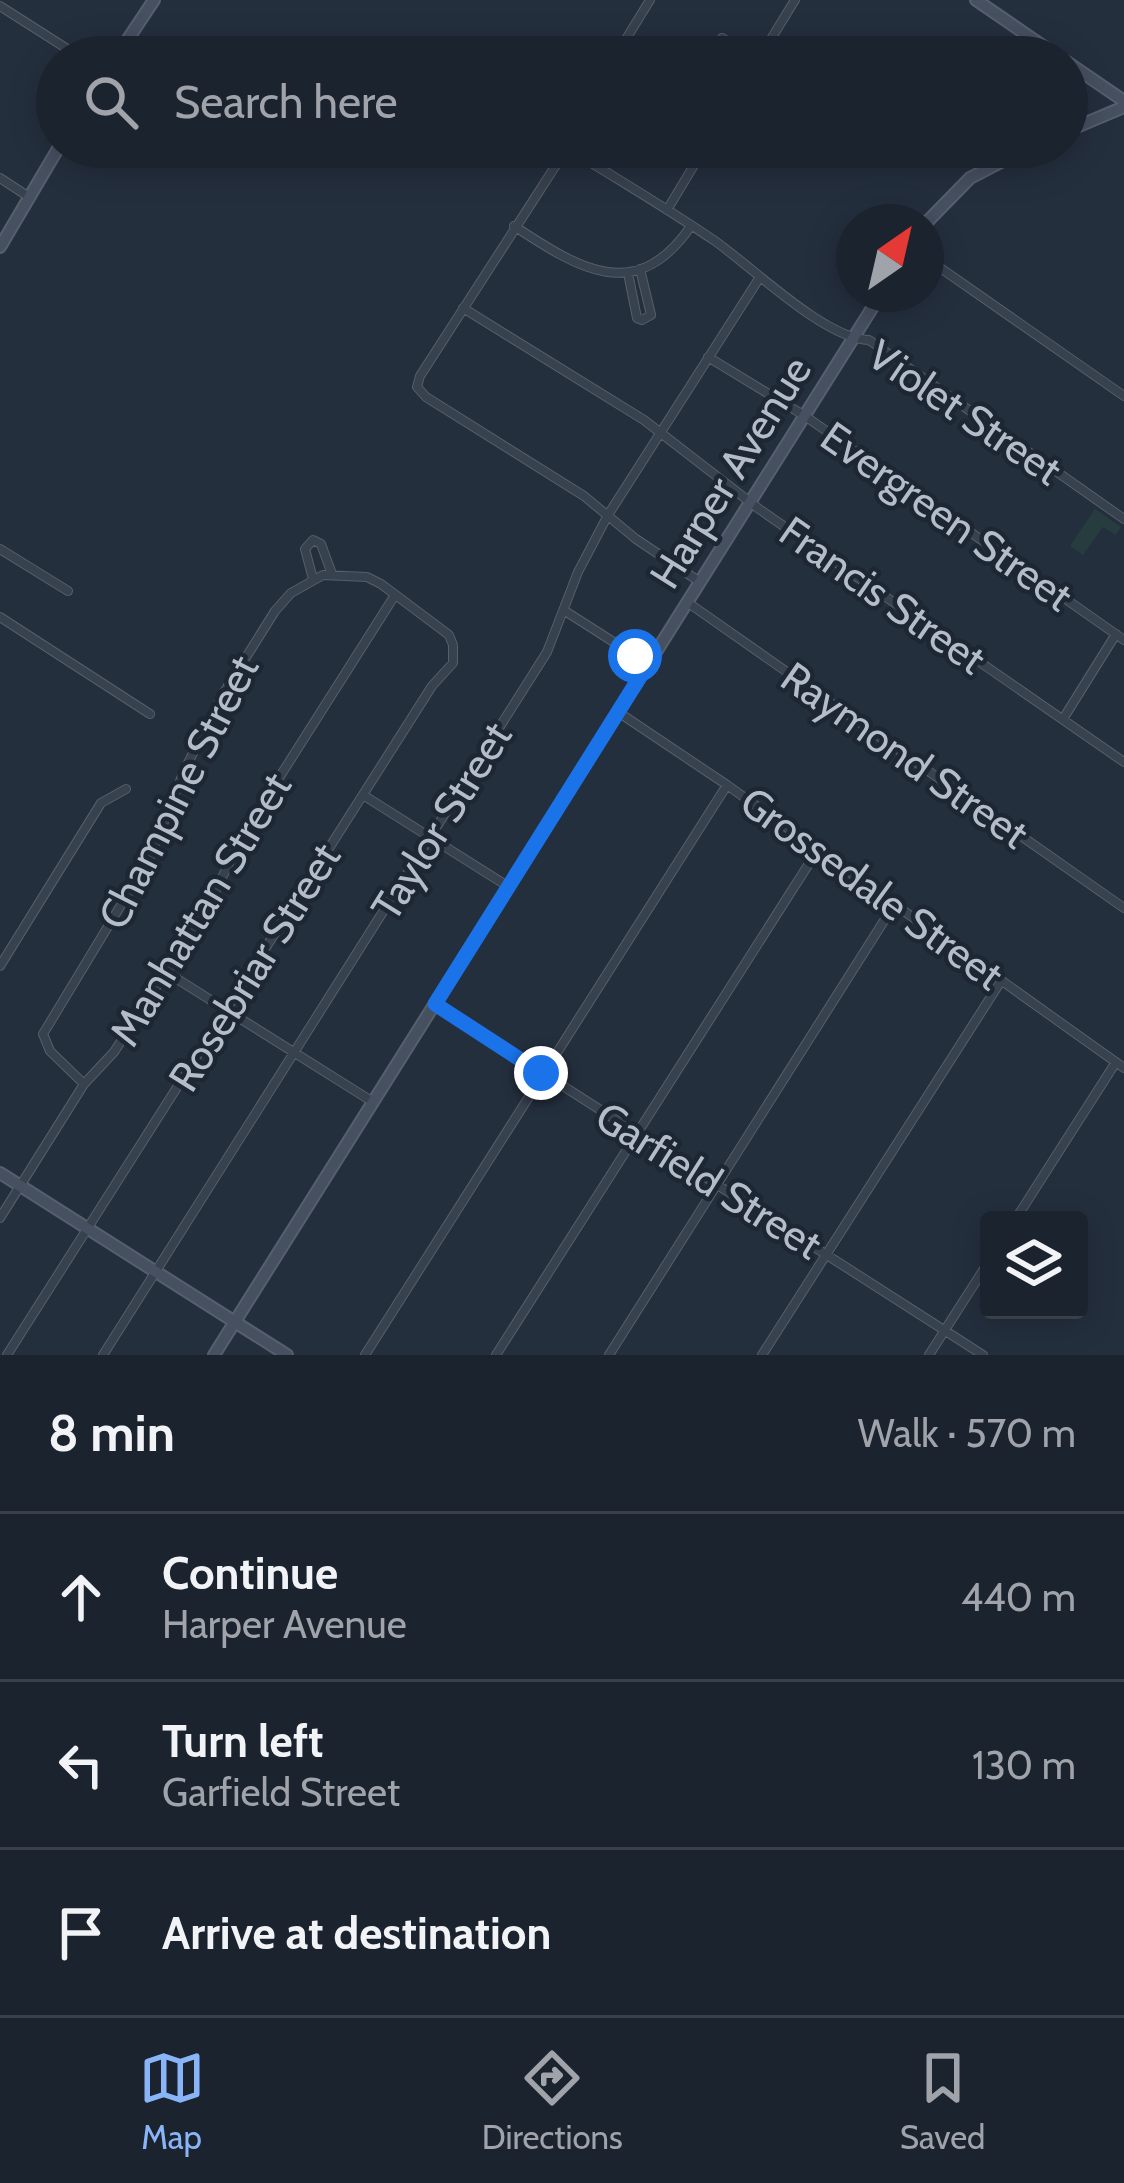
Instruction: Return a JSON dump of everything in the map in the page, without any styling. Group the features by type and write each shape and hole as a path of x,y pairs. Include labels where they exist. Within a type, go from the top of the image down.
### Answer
{"main road":[{"path":"130,36 154,0"},
{"path":"976,0 1028,36"},
{"path":"1088,77 1124,104 1088,121"},
{"path":"0,247 47,168"},
{"path":"944,205 970,178 989,168"},
{"name":"Harper Avenue","path":"214,1355 870,312"},
{"path":"0,1173 287,1355"}],"street":[{"path":"628,36 650,0"},
{"path":"770,36 795,0"},
{"path":"0,6 47,36"},
{"path":"552,168 417,387 700,582"},
{"name":"Violet Street","path":"600,168 853,339 869,340 1124,519"},
{"path":"667,210 692,168"},
{"path":"0,178 31,198"},
{"path":"514,226 580,268 628,273 670,251 691,226"},
{"path":"628,273 642,320 651,315 640,269"},
{"path":"944,271 1124,396"},
{"name":"Taylor Street","path":"103,1355 547,652 578,572 608,515 760,278"},
{"name":"Francis Street","path":"464,308 661,432 750,501 1124,762"},
{"name":"Evergreen Street","path":"708,357 805,416 1120,637"},
{"path":"313,579 305,549 313,540 321,544 332,574 367,577 394,595"},
{"path":"0,549 68,591"},
{"name":"Champine Street","path":"85,1084 45,1044 45,1027 150,857 190,758 275,610 313,579 332,574"},
{"name":"Rosebriar Street","path":"7,1355 431,686 454,658 449,635 394,595"},
{"name":"Manhattan Street","path":"0,1218 85,1084 107,1062 205,912 244,833 394,595"},
{"name":"Raymond Street","path":"687,602 1124,908"},
{"path":"565,611 648,664"},
{"path":"0,617 150,714"},
{"path":"1063,719 1120,637"},
{"name":"Grossedale Street","path":"618,712 1120,1065"},
{"path":"365,1355 728,785"},
{"path":"0,967 96,812 106,798 126,789"},
{"path":"363,794 509,887"},
{"path":"496,1355 818,851"},
{"path":"610,1355 894,905"},
{"path":"166,972 373,1102"},
{"path":"762,1355 1001,980"},
{"name":"Garfield Street","path":"435,1004 983,1355"},
{"path":"1021,1211 1120,1065"},
{"path":"929,1355 980,1275"}],"green space":[{"path":"1095,509 1121,527 1116,535 1103,527 1083,555 1070,546"}],"route":[{"path":"541,1073 435,1004 648,664 635,656"}]}
